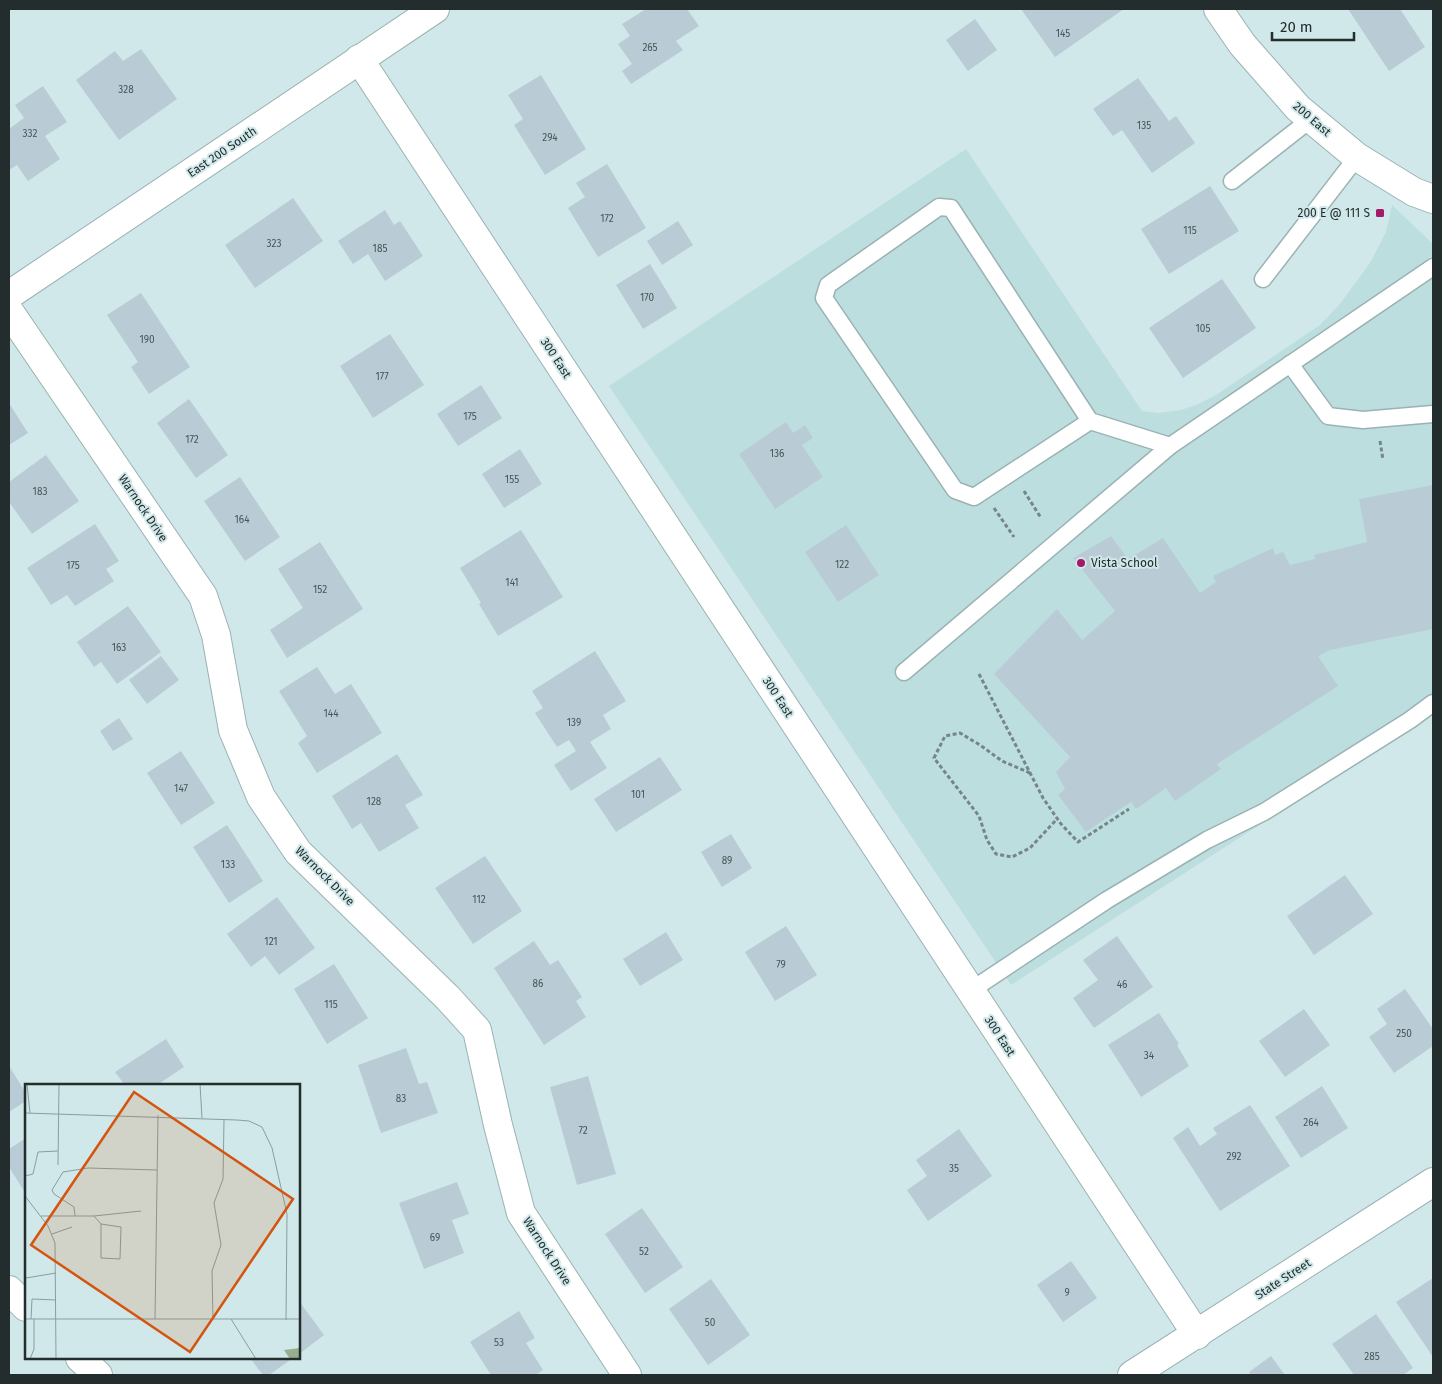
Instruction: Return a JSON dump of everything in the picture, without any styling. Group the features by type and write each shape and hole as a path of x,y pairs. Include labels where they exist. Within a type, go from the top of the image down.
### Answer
{"street":[{"name":"East 200 South","path":"9,295 435,9"},
{"name":"200 East","path":"1218,9 1242,44 1298,108 1357,157 1414,192 1433,198"},
{"name":"300 East","path":"360,59 1197,1335"},
{"name":"Warnock Drive","path":"9,311 203,596 216,635 233,730 261,797 298,852 442,992 477,1030 498,1125 522,1213 627,1375"},
{"name":"State Street","path":"1132,1375 1433,1182"},
{"path":"9,1290 25,1306"},
{"path":"81,1359 98,1375"}],"lane":[{"path":"1232,181 1311,119"},
{"path":"1263,279 1357,157"},
{"path":"1090,421 974,497 954,490 824,298 828,285 939,207 951,208 1090,421 1170,446"},
{"path":"904,672 1170,446 1433,267"},
{"path":"1290,364 1328,416 1363,420 1433,414"},
{"path":"970,990 1106,900 1207,840 1264,812 1410,720 1433,703"}],"path":[{"path":"1011,473 1042,518"},
{"path":"982,492 1014,536"},
{"path":"978,674 1043,798 1057,819 1078,842 1129,809"},
{"path":"1030,773 1002,761 960,733 945,736 934,758 979,816 987,840 996,854 1012,857 1030,848 1057,819"}],"shaded area":[{"name":"Vista School","path":"966,149 1142,411 1158,413 1181,410 1196,405 1216,395 1320,325 1339,305 1370,263 1386,232 1392,205 1433,244 1433,713 1011,985 609,386"}],"building":[{"path":"646,9 687,9 699,26 676,41 683,50 631,84 622,71 632,64 618,44 630,36 622,24"},
{"path":"1021,9 1124,9 1055,57"},
{"path":"1348,9 1400,9 1425,47 1389,71"},
{"path":"975,19 997,50 968,71 946,40"},
{"path":"141,49 177,99 119,140 76,80 115,51 123,61"},
{"path":"541,75 586,149 545,175 514,125 523,119 508,95"},
{"path":"1138,78 1169,121 1176,116 1195,143 1152,173 1122,130 1113,136 1093,109"},
{"path":"43,86 67,122 45,136 60,159 28,181 17,165 9,170 9,129 24,118 15,105"},
{"path":"607,164 646,228 598,257 568,208 585,197 576,183"},
{"path":"1210,186 1239,231 1169,274 1141,229"},
{"path":"293,198 323,241 255,288 225,245"},
{"path":"385,210 394,225 400,221 423,256 385,281 368,254 353,264 338,241"},
{"path":"678,221 693,245 662,265 647,241"},
{"path":"650,264 677,308 643,329 616,285"},
{"path":"1222,279 1256,328 1183,378 1149,328"},
{"path":"141,293 190,367 149,394 131,367 138,362 107,315"},
{"path":"390,334 424,385 373,418 340,366"},
{"path":"481,385 502,418 458,446 437,414"},
{"path":"189,399 228,455 196,478 157,423"},
{"path":"9,403 28,433 9,445"},
{"path":"786,422 793,433 805,425 813,438 802,445 823,477 775,509 739,454"},
{"path":"520,449 542,484 504,508 482,474"},
{"path":"46,455 79,501 32,534 9,502 9,482"},
{"path":"240,477 280,537 245,561 204,501"},
{"name":"Vista School","path":"1433,485 1433,629 1330,650 1318,656 1338,686 1217,764 1221,769 1175,801 1166,788 1136,809 1131,802 1086,832 1058,795 1065,789 1056,772 1070,757 994,674 1057,609 1082,640 1115,611 1073,558 1111,536 1128,559 1163,538 1200,593 1216,582 1213,576 1273,548 1275,555 1283,552 1290,565 1315,559 1314,555 1367,542 1359,499"},
{"path":"95,524 119,561 106,569 114,581 75,606 67,595 51,605 27,568"},
{"path":"846,525 879,575 838,602 805,552"},
{"path":"521,530 563,597 498,636 460,568"},
{"path":"320,542 363,609 287,658 270,630 303,608 278,569"},
{"path":"128,606 161,652 117,684 101,662 94,667 77,642"},
{"path":"595,651 626,701 603,715 611,729 590,742 607,768 571,791 554,765 576,751 569,740 557,747 535,713 543,708 532,691"},
{"path":"161,656 179,680 147,704 129,680"},
{"path":"317,667 335,694 351,684 382,733 317,773 298,743 307,736 279,691"},
{"path":"119,718 133,739 113,751 100,731"},
{"path":"181,751 215,803 181,825 147,773"},
{"path":"397,754 423,795 405,805 419,828 379,852 361,823 352,829 332,796"},
{"path":"660,757 682,790 616,832 594,799"},
{"path":"227,825 263,881 229,903 193,847"},
{"path":"731,834 752,868 722,887 701,852"},
{"path":"485,856 522,911 473,944 435,888"},
{"path":"1345,875 1373,914 1314,955 1287,916"},
{"path":"277,897 315,948 279,975 265,956 251,967 227,934"},
{"path":"786,926 817,975 775,1001 745,952"},
{"path":"666,932 683,960 640,986 623,959"},
{"path":"1117,936 1153,987 1094,1028 1073,998 1098,980 1083,960"},
{"path":"534,941 550,965 558,960 582,997 576,1001 586,1017 544,1045 494,968"},
{"path":"334,964 368,1018 327,1044 294,989"},
{"path":"1405,989 1433,1029 1433,1046 1394,1073 1369,1037 1387,1024 1377,1009"},
{"path":"1304,1009 1330,1045 1285,1077 1259,1041"},
{"path":"1159,1013 1179,1044 1177,1045 1189,1066 1141,1097 1108,1045"},
{"path":"166,1039 184,1067 158,1084 124,1084 115,1072"},
{"path":"406,1048 419,1084 427,1082 438,1113 381,1133 358,1065"},
{"path":"9,1066 25,1091 25,1102 9,1112"},
{"path":"588,1076 616,1174 577,1185 550,1087"},
{"path":"1322,1086 1348,1128 1301,1158 1275,1117"},
{"path":"1250,1105 1290,1166 1220,1211 1173,1138 1188,1127 1200,1146 1217,1134 1213,1128"},
{"path":"959,1129 992,1176 928,1221 907,1190 927,1176 916,1160"},
{"path":"25,1139 25,1192 9,1167 9,1149"},
{"path":"457,1182 469,1214 452,1220 464,1253 424,1269 399,1203"},
{"path":"642,1208 683,1267 645,1293 605,1234"},
{"path":"1071,1261 1097,1298 1063,1322 1037,1285"},
{"path":"1433,1278 1433,1357 1396,1302"},
{"path":"711,1279 750,1335 708,1365 669,1309"},
{"path":"300,1302 324,1335 300,1353"},
{"path":"519,1311 535,1338 526,1343 543,1370 536,1375 491,1375 470,1342"},
{"path":"1376,1314 1413,1368 1403,1375 1354,1375 1332,1344"},
{"path":"1271,1356 1285,1375 1251,1375 1249,1372"},
{"path":"251,1359 292,1359 269,1375 263,1375"}],"place":[{"name":"200 E @ 111 S","path":"1380,213"},
{"name":"Vista School","path":"1081,563"}]}
